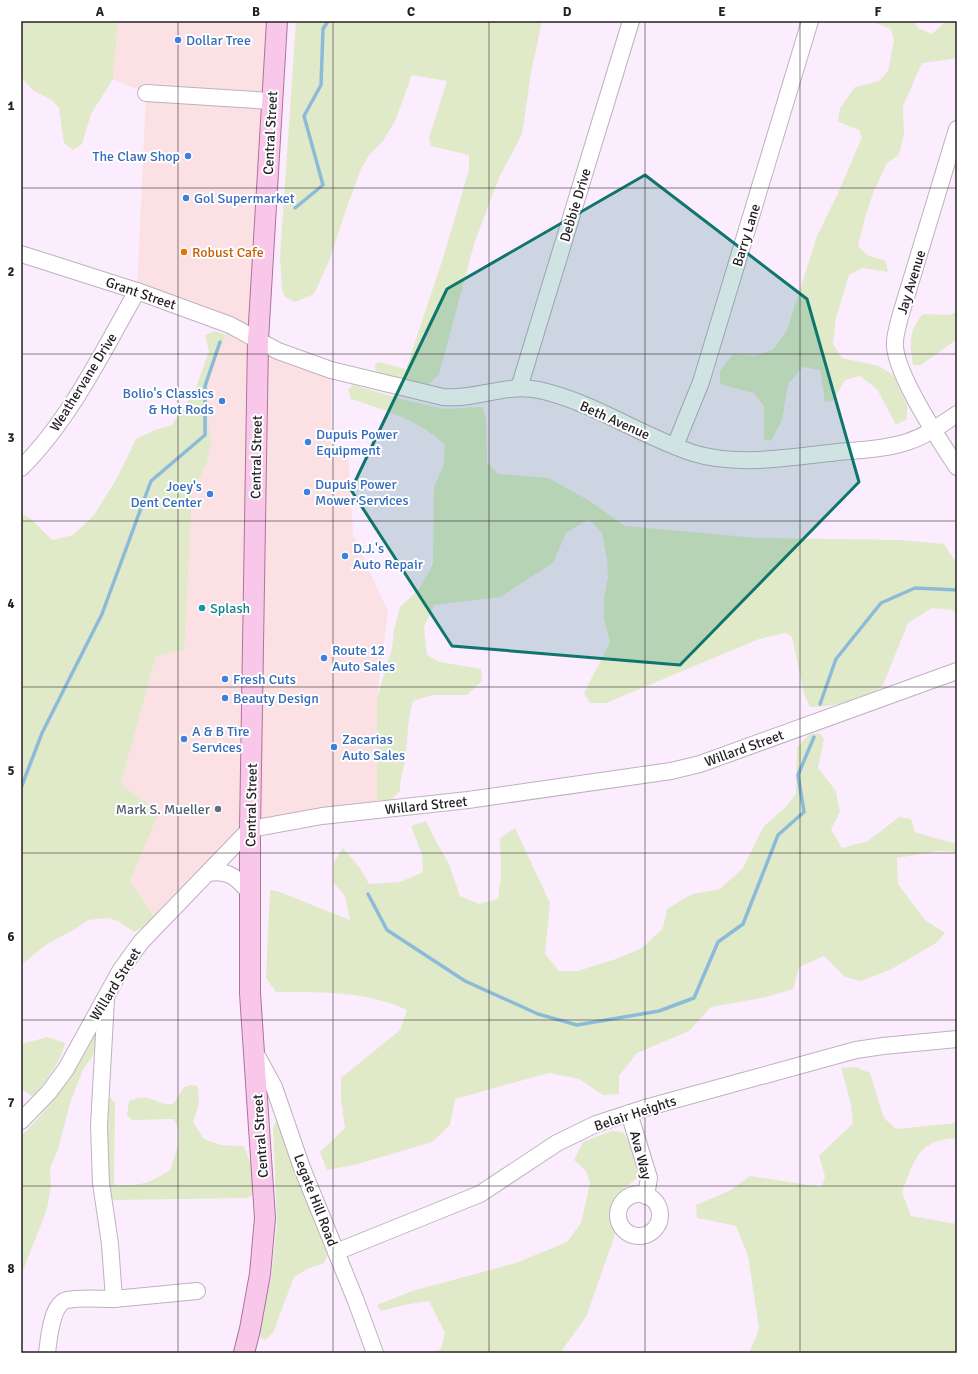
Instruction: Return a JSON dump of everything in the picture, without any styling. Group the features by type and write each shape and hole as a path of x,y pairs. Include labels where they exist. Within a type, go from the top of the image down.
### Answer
{"main road":[{"name":"Central Street","path":"244,1353 260,1274 265,1218 250,993 250,828 258,340 271,101 277,21"}],"street":[{"name":"Debbie Drive","path":"519,388 631,21"},
{"name":"Barry Lane","path":"675,446 701,382 810,21"},
{"path":"146,93 271,101"},
{"name":"Jay Avenue","path":"934,430 903,371 896,354 896,337 957,130"},
{"name":"Grant Street","path":"21,254 137,291 230,325 258,340"},
{"name":"Weathervane Drive","path":"21,468 59,422 137,291"},
{"name":"Beth Avenue","path":"258,340 278,351 331,370 443,397 456,398 506,388 537,390 569,399 675,446 716,458 735,460 789,457 899,444 934,430"},
{"path":"957,414 934,430 957,467"},
{"name":"Willard Street","path":"21,1121 49,1092 66,1069 120,971 142,942 250,828 322,816 468,800 671,771 700,764 957,671"},
{"path":"209,873 224,872 232,875 250,893"},
{"path":"106,996 99,1126 101,1183 110,1244 114,1299"},
{"name":"Belair Heights","path":"336,1252 466,1201 498,1183 576,1132 629,1113 856,1050 957,1039"},
{"name":"Legate Hill Road","path":"254,1049 274,1087 302,1168 375,1353"},
{"name":"Ava Way","path":"629,1113 649,1178 646,1196"},
{"path":"47,1353 52,1321 59,1306 67,1300 114,1299 197,1291"}],"highlighted area":[{"path":"645,175 807,299 859,482 680,665 452,646 351,490 447,289"}],"shaded area":[{"path":"118,21 277,21 258,340 331,370 331,451 348,451 353,534 388,612 377,698 377,810 250,829 159,922 130,882 159,812 121,784 156,656 210,372 230,325 137,291 146,93 113,79"}],"green space":[{"path":"21,21 118,21 113,79 91,114 82,144 73,150 64,143 59,108 53,101 33,90 21,77"},
{"path":"296,21 542,21 531,73 522,134 499,178 475,241 439,374 429,384 419,384 377,372 374,366 378,362 406,369 442,261 469,170 469,155 431,146 429,138 447,81 412,75 395,121 383,141 370,154 361,169 329,261 314,294 295,302 285,297 282,290 280,257"},
{"path":"870,21 914,21 918,28 932,34 946,21 957,21 957,57 922,63 903,106 904,134 899,155 887,163 874,191 866,214 858,246 867,255 886,261 888,272 862,268 849,275 836,318 833,344 842,358 879,366 893,375 907,405 907,419 896,425 877,389 860,376 845,380 833,401 825,402 820,370 803,367 788,384 782,420 771,441 764,439 764,406 754,393 720,384 720,371 733,354 755,356 774,349 787,330 817,236 839,191 862,137 859,130 838,122 840,108 855,87 879,81 888,71 894,40 891,29"},
{"path":"957,312 957,339 921,365 913,365 911,338 912,332 918,320 923,314 949,315"},
{"path":"215,331 226,335 210,372 206,398 211,446 206,465 192,492 184,650 156,656 121,784 159,812 130,882 154,916 145,926 134,932 118,921 108,918 88,920 47,944 21,965 21,514 30,518 52,540 73,535 94,515 116,480 136,439 155,430 172,425 194,392 209,352 205,335"},
{"path":"353,385 401,399 444,409 482,407 486,418 487,462 498,474 548,478 588,500 625,526 757,538 900,540 944,544 957,564 957,614 952,610 932,608 908,623 883,685 867,695 848,702 828,706 810,707 804,694 792,637 786,633 759,639 606,703 590,703 584,693 610,642 604,619 604,598 608,576 607,559 602,533 589,519 566,533 553,563 500,597 434,605 424,627 427,655 440,662 481,669 482,681 467,695 433,695 413,701 400,791 391,800 377,800 377,698 392,648 394,630 400,607 420,588 433,564 434,487 444,464 445,445 435,436 413,422 351,399 348,390"},
{"path":"820,733 824,739 818,768 836,791 840,812 831,829 842,848 868,841 899,817 911,819 915,832 956,844 957,852 938,851 897,858 898,884 925,920 945,933 936,943 890,970 861,981 845,977 824,956 799,967 793,989 767,997 711,1007 689,1031 637,1053 619,1076 619,1094 603,1095 579,1079 549,1073 455,1099 450,1125 432,1142 358,1164 327,1170 320,1152 345,1128 341,1099 341,1078 400,1030 407,1010 376,999 359,996 309,992 276,992 266,978 270,890 277,891 350,920 345,896 333,882 334,862 343,848 360,868 369,884 400,882 423,872 422,855 411,826 426,821 449,864 460,896 479,904 498,899 501,876 500,838 515,828 550,903 545,954 559,971 578,971 616,959 642,948 663,928 667,909 692,894 720,889 743,868 764,826 786,807 796,794 797,747 810,734"},
{"path":"97,1030 96,1050 83,1070 71,1100 58,1149 50,1168 51,1186 47,1209 21,1276 21,1136 41,1115 60,1091"},
{"path":"48,1037 65,1043 52,1072 32,1096 21,1089 21,1044"},
{"path":"856,1067 870,1073 884,1118 896,1129 957,1123 957,1138 933,1143 919,1154 910,1170 902,1192 911,1216 957,1224 957,1353 749,1353 759,1329 748,1256 736,1226 697,1218 696,1205 729,1191 750,1176 822,1187 825,1176 819,1156 853,1123 851,1104 841,1068"},
{"path":"191,1085 198,1086 199,1104 193,1122 204,1139 221,1145 243,1146 251,1169 253,1195 247,1198 114,1200 108,1198 106,1102 110,1097 115,1103 114,1185 144,1183 170,1170 175,1157 179,1138 177,1125 174,1119 132,1120 127,1115 129,1101 141,1097 161,1103 173,1104 184,1087"},
{"path":"276,1122 279,1123 329,1253 324,1263 307,1269 294,1277 273,1333 265,1340 260,1337 259,1331 271,1279 277,1223 273,1127"},
{"path":"611,1131 623,1132 626,1137 632,1148 637,1178 614,1197 612,1216 615,1235 586,1317 560,1353 431,1353 441,1349 445,1333 429,1301 381,1311 377,1305 412,1291 516,1263 567,1242 581,1223 590,1183 586,1171 574,1160 583,1142"}],"waterway":[{"path":"295,208 323,185 304,116 321,85 323,29 328,21"},
{"path":"21,788 42,733 102,614 151,481 205,435 205,386 220,342"},
{"path":"820,704 836,659 881,603 915,588 957,590"},
{"path":"368,894 387,930 465,981 538,1014 577,1025 659,1011 694,998 718,942 743,924 778,835 804,812 798,775 814,737"}],"place":[{"name":"Dollar Tree","path":"178,40"},
{"name":"The Claw Shop","path":"188,156"},
{"name":"Gol Supermarket","path":"186,198"},
{"name":"Robust Cafe","path":"184,252"},
{"name":"Bolio's Classics & Hot Rods","path":"222,401"},
{"name":"Dupuis Power Equipment","path":"308,442"},
{"name":"Dupuis Power Mower Services","path":"307,492"},
{"name":"Joey's Dent Center","path":"210,494"},
{"name":"D.J.'s Auto Repair","path":"345,556"},
{"name":"Splash","path":"202,608"},
{"name":"Route 12 Auto Sales","path":"324,658"},
{"name":"Fresh Cuts","path":"225,679"},
{"name":"Beauty Design","path":"225,698"},
{"name":"A & B Tire Services","path":"184,739"},
{"name":"Zacarias Auto Sales","path":"334,747"},
{"name":"Mark S. Mueller","path":"218,809"}]}
